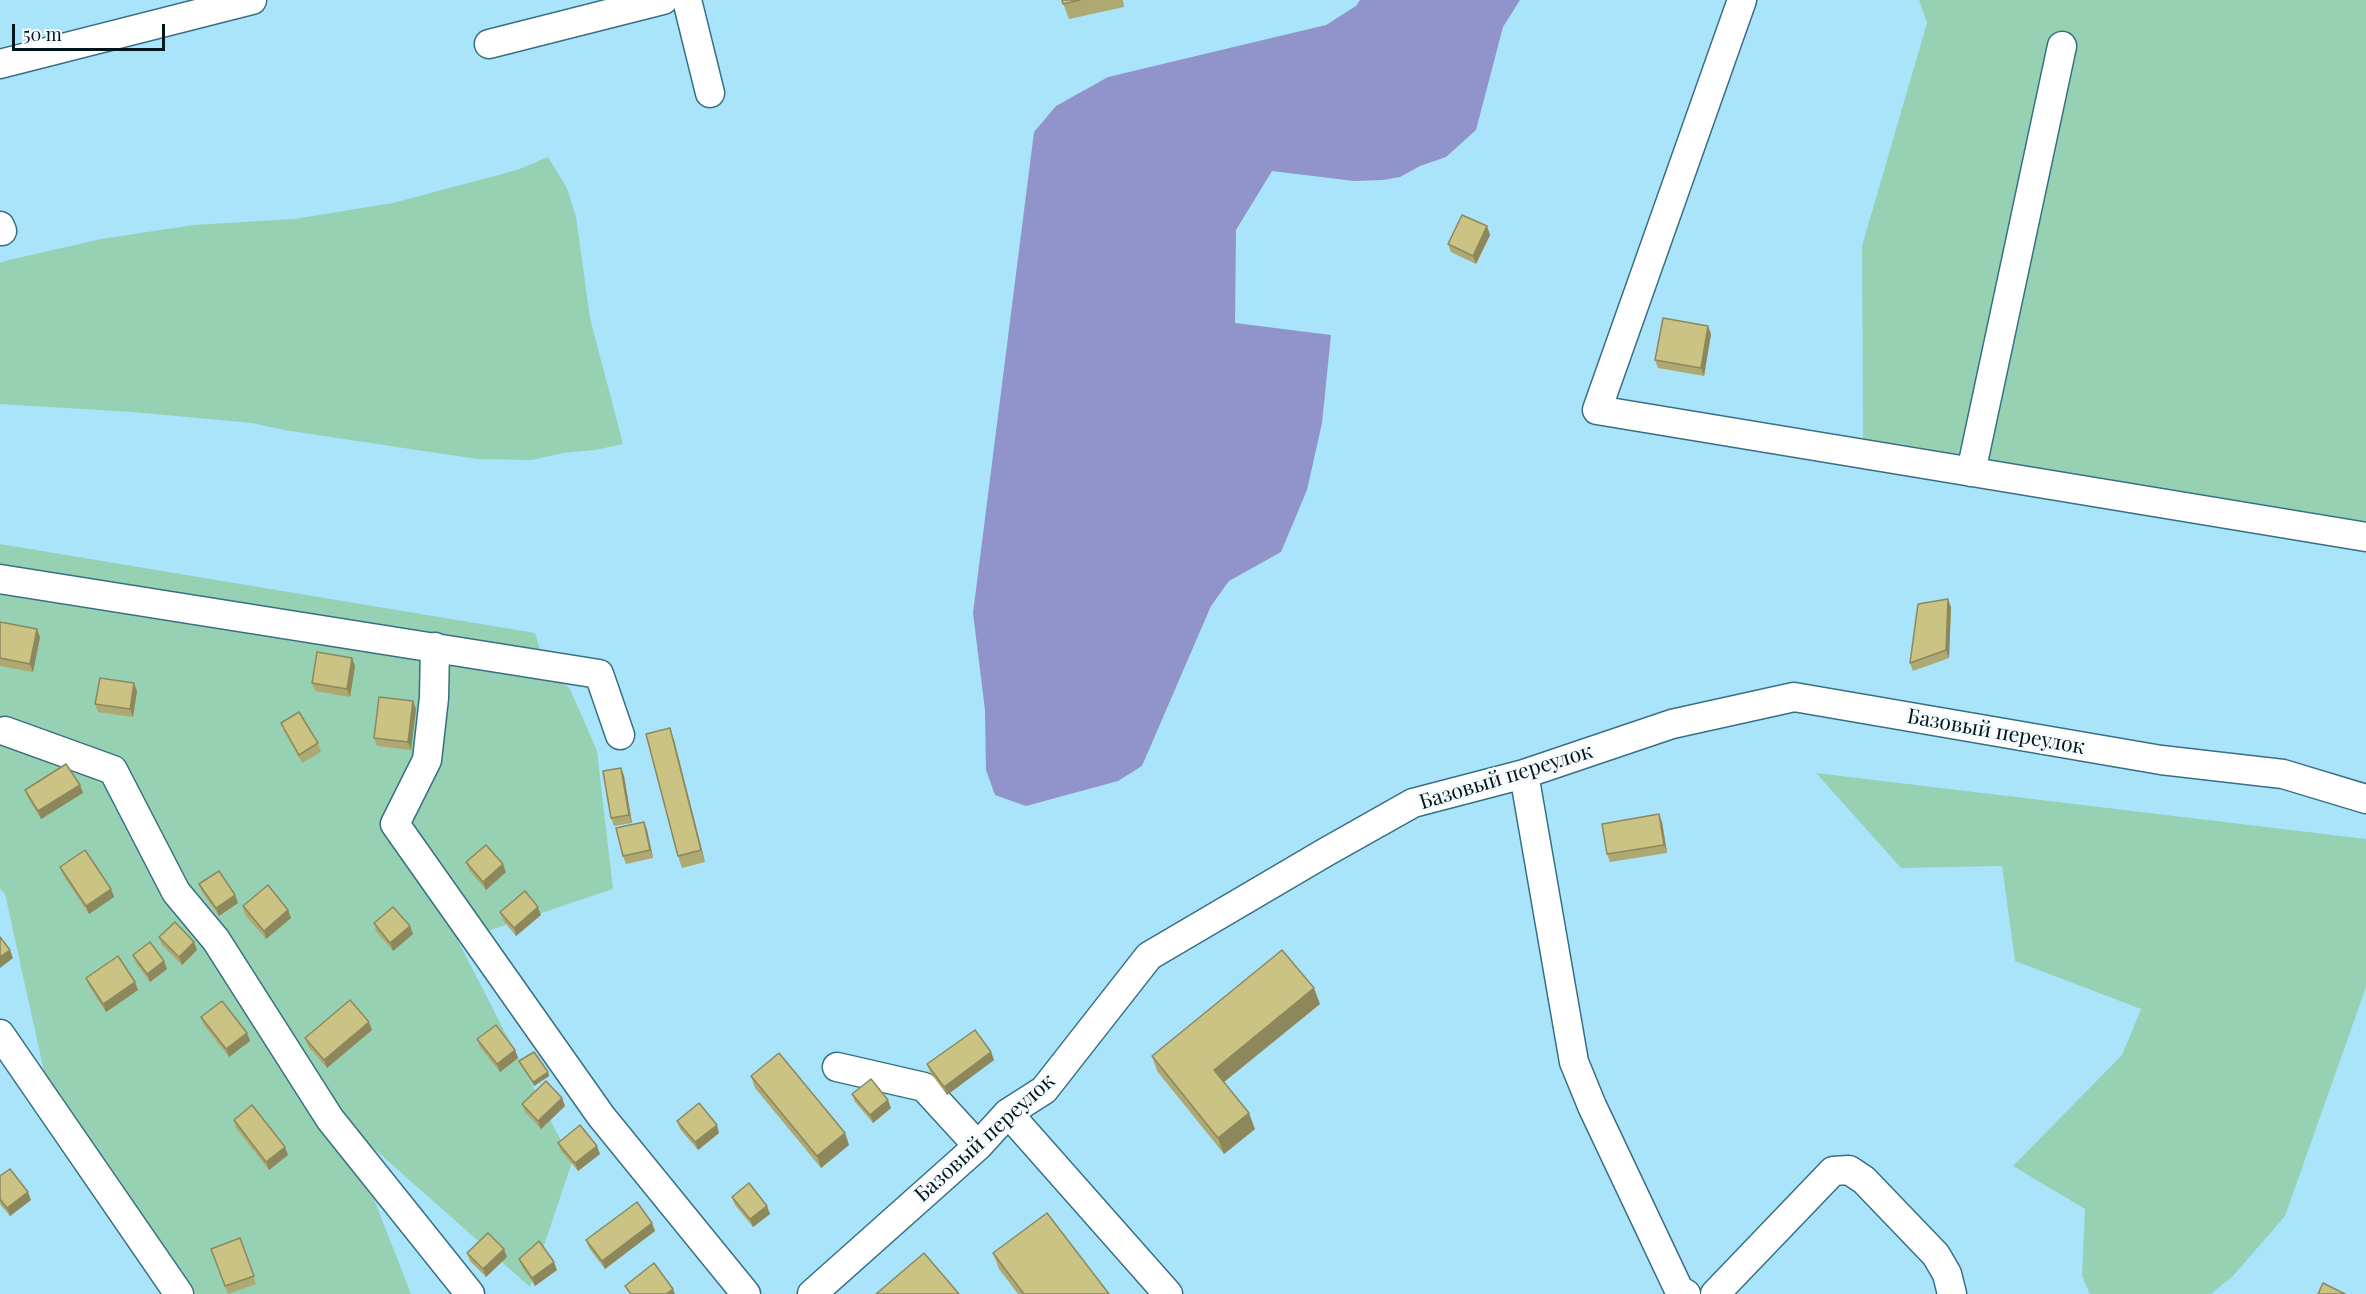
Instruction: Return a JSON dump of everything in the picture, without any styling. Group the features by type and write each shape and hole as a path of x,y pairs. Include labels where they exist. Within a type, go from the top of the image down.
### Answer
{"street":[{"path":"0,64 252,0"},
{"path":"489,44 663,0"},
{"path":"687,0 710,93"},
{"path":"1742,0 1597,410 2366,537"},
{"path":"1971,472 2062,46"},
{"path":"0,579 599,674 620,735"},
{"path":"435,647 434,698 428,760 395,824 601,1116 746,1294"},
{"name":"Базовый переулок","path":"812,1294 978,1146 1008,1113 1044,1090 1149,956 1413,803 1524,774 1672,724 1794,697 2162,760 2283,774 2366,800"},
{"path":"5,731 113,770 176,892 216,940 330,1119 471,1294"},
{"path":"1524,774 1574,1062 1592,1106 1678,1290 1686,1294"},
{"path":"0,1034 179,1294"},
{"path":"837,1067 924,1087 978,1146"},
{"path":"1008,1113 1168,1294"},
{"path":"1715,1294 1833,1171 1849,1170 1864,1180 1936,1255 1947,1274 1952,1294"}],"green space":[{"path":"1919,0 2366,0 2366,526 1863,444 1862,246 1927,23"},
{"path":"548,157 567,188 576,217 590,318 623,444 532,460 477,459 284,430 252,423 132,412 0,404 0,263 101,239 194,225 294,219 393,203 517,170"},
{"path":"0,544 535,633 545,666 570,689 597,751 613,889 458,941 572,1162 530,1287 344,1122 411,1294 165,1294 49,1094 5,894 0,889"},
{"path":"1816,773 2366,839 2366,987 2285,1216 2233,1276 2211,1294 2090,1294 2082,1276 2085,1209 2013,1166 2122,1055 2141,1009 2015,961 2002,866 1901,868"}],"water":[{"path":"1360,0 1520,0 1503,27 1476,130 1446,157 1420,166 1400,177 1383,180 1354,181 1272,171 1236,230 1235,323 1331,335 1322,423 1307,490 1281,552 1229,581 1211,606 1142,766 1118,781 1026,806 995,795 986,770 985,710 973,613 1034,132 1056,106 1108,77 1326,25 1356,6"}],"building":[{"path":"1062,0 1080,0 1063,4"},
{"path":"1462,215 1487,226 1473,256 1448,244"},
{"path":"1663,318 1708,326 1701,368 1655,360"},
{"path":"1948,599 1946,650 1910,663 1918,604"},
{"path":"0,622 37,629 30,664 0,658"},
{"path":"317,652 352,658 347,689 312,683"},
{"path":"100,678 134,683 130,709 95,704"},
{"path":"379,697 413,701 408,742 374,738"},
{"path":"299,712 318,743 299,755 281,723"},
{"path":"670,728 701,850 678,856 646,734"},
{"path":"66,764 80,785 38,811 25,790"},
{"path":"621,768 629,815 611,818 603,771"},
{"path":"1659,814 1664,845 1607,854 1602,824"},
{"path":"644,822 650,850 623,856 616,828"},
{"path":"486,845 503,864 483,882 466,862"},
{"path":"85,850 111,889 86,906 60,867"},
{"path":"219,871 235,895 216,908 199,884"},
{"path":"268,885 288,910 264,931 243,906"},
{"path":"525,891 538,907 514,928 500,912"},
{"path":"393,907 410,926 390,943 374,923"},
{"path":"175,922 194,942 179,957 159,937"},
{"path":"0,937 10,950 0,957"},
{"path":"150,942 164,961 147,974 133,955"},
{"path":"1282,950 1314,988 1214,1070 1249,1113 1218,1138 1152,1056"},
{"path":"118,956 135,982 103,1004 86,978"},
{"path":"350,1000 369,1022 324,1060 305,1038"},
{"path":"222,1001 247,1033 226,1049 201,1017"},
{"path":"496,1025 515,1050 497,1064 477,1039"},
{"path":"975,1030 991,1052 944,1087 927,1064"},
{"path":"534,1052 548,1072 533,1082 519,1061"},
{"path":"779,1053 845,1133 817,1156 751,1076"},
{"path":"871,1079 888,1100 870,1115 852,1094"},
{"path":"546,1081 562,1098 538,1121 522,1104"},
{"path":"699,1103 717,1125 695,1142 677,1121"},
{"path":"252,1105 285,1147 266,1162 234,1120"},
{"path":"580,1125 597,1146 575,1163 558,1143"},
{"path":"10,1169 28,1192 7,1208 0,1199 0,1176"},
{"path":"749,1183 767,1206 750,1219 732,1197"},
{"path":"637,1202 652,1223 602,1261 586,1240"},
{"path":"1047,1213 1109,1294 1024,1294 993,1253"},
{"path":"488,1233 504,1249 483,1269 467,1253"},
{"path":"240,1238 254,1276 225,1286 211,1249"},
{"path":"539,1241 554,1262 532,1278 519,1259"},
{"path":"924,1253 959,1294 876,1294"},
{"path":"654,1263 673,1289 666,1294 631,1294 625,1286"},
{"path":"2323,1283 2345,1294 2318,1294"}]}
